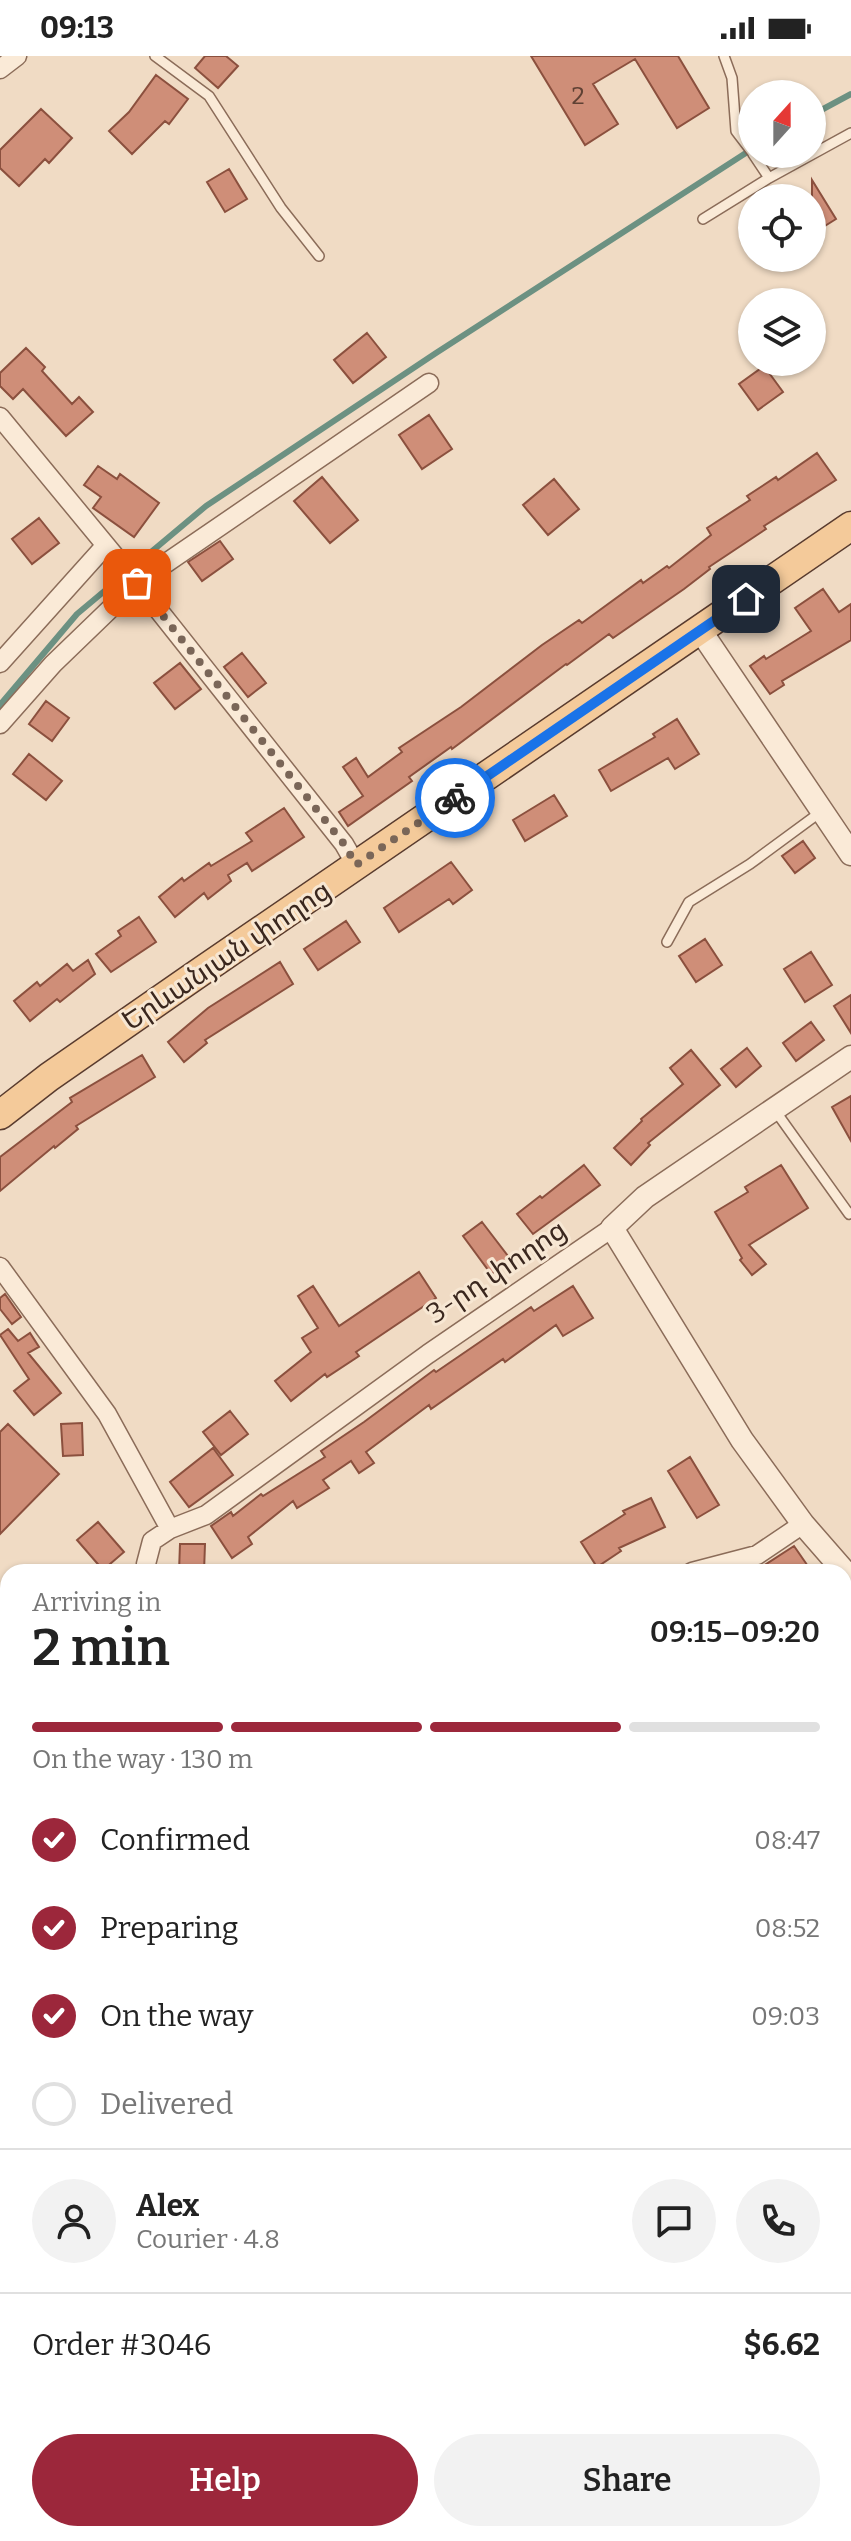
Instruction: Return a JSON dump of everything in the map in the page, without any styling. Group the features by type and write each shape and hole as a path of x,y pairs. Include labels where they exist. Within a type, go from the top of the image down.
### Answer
{"main road":[{"name":"Երևանյան փողոց","path":"0,1115 49,1077 356,865 846,534"}],"street":[{"path":"0,69 17,56"},
{"path":"0,724 131,576 429,383"},
{"path":"0,417 344,844 356,865"},
{"path":"0,663 105,546"},
{"path":"700,630 851,854"},
{"name":"3-րդ փողոց","path":"170,1529 206,1515 428,1354 612,1228 645,1197 851,1057"},
{"path":"612,1228 742,1440 803,1524 838,1564"},
{"path":"0,1267 107,1414 170,1529 152,1541 146,1564"},
{"path":"723,1564 757,1555 803,1524"}],"lane":[{"path":"155,56 209,96 281,208 319,256"},
{"path":"724,56 732,78 738,133"},
{"path":"703,219 851,133"},
{"path":"762,168 769,178"},
{"path":"667,942 689,902 750,864 822,811"},
{"path":"774,1109 850,1216"}],"building":[{"path":"205,56 226,56 238,66 218,88 195,68"},
{"path":"531,56 678,56 709,108 677,128 635,59 593,84 618,124 585,145"},
{"path":"156,75 188,99 169,124 165,121 132,154 109,131 129,112"},
{"path":"41,109 72,138 49,163 45,159 19,186 0,168 0,150"},
{"path":"229,169 247,199 225,212 207,182"},
{"path":"826,203 836,219 826,225"},
{"path":"367,333 386,357 353,383 334,360"},
{"path":"26,348 45,367 42,371 72,404 79,397 93,412 66,436 23,389 13,399 0,386 0,373"},
{"path":"750,376 771,376 783,392 758,410 739,384"},
{"path":"429,415 452,449 422,469 399,435"},
{"path":"817,453 836,480 764,526 766,529 613,638 609,634 566,664 409,777 412,781 348,826 339,812 363,796 343,767 356,758 368,777 402,752 399,748 461,707 542,645 579,620 582,623 641,580 643,583 667,566 669,568 711,535 707,528 750,500 747,496 776,477 778,480"},
{"path":"98,466 117,479 120,474 159,503 134,537 93,508 101,497 84,485"},
{"path":"322,477 358,520 330,543 294,501"},
{"path":"554,479 579,509 548,535 523,505"},
{"path":"39,518 59,543 32,564 12,539"},
{"path":"220,541 233,559 202,581 188,562"},
{"path":"823,589 839,612 851,604 851,640 782,681 784,685 770,694 750,666 811,631 795,608"},
{"path":"242,653 266,683 248,697 224,667"},
{"path":"180,663 201,689 175,709 154,683"},
{"path":"46,701 69,718 52,741 29,724"},
{"path":"677,719 699,754 675,769 668,758 611,791 599,770 655,737 653,734"},
{"path":"29,754 62,781 46,800 13,774"},
{"path":"554,795 567,816 525,841 513,820"},
{"path":"284,808 304,837 252,871 247,863 228,875 231,881 208,899 204,893 175,917 159,897 182,878 184,881 209,863 211,866 252,841 246,833"},
{"path":"803,841 815,858 795,873 782,856"},
{"path":"451,862 472,890 453,904 449,899 399,932 384,908"},
{"path":"139,917 156,942 111,972 96,954 121,936 118,931"},
{"path":"346,921 360,942 318,970 304,949"},
{"path":"705,939 722,965 696,982 679,956"},
{"path":"811,952 832,985 805,1002 784,969"},
{"path":"88,960 95,974 30,1021 14,1001 37,982 40,986 67,964 73,971"},
{"path":"280,962 293,984 205,1040 207,1043 184,1062 168,1042 208,1008"},
{"path":"851,995 851,1033 834,1006"},
{"path":"811,1022 824,1040 796,1061 783,1043"},
{"path":"747,1048 761,1066 736,1087 721,1069"},
{"path":"691,1050 720,1085 648,1143 650,1145 631,1165 614,1148 641,1119 683,1084 670,1068"},
{"path":"142,1055 155,1077 76,1126 78,1129 0,1191 0,1157 72,1102 70,1098"},
{"path":"851,1096 851,1141 832,1107"},
{"path":"584,1165 600,1185 533,1234 517,1214"},
{"path":"781,1165 808,1208 749,1245 766,1264 752,1275 740,1260 742,1258 715,1212 748,1192 745,1187"},
{"path":"482,1222 511,1260 491,1274 463,1236"},
{"path":"419,1272 436,1298 356,1352 359,1356 327,1377 325,1374 291,1401 275,1381 311,1352 302,1338 318,1328 298,1296 313,1286 339,1326"},
{"path":"573,1286 593,1318 563,1336 556,1325 431,1409 429,1405 366,1452 374,1463 359,1473 351,1461 323,1480 329,1488 297,1508 293,1501 248,1537 252,1544 232,1558 211,1526 231,1512 233,1516 261,1494 263,1496 325,1457 321,1451 434,1370 436,1372 531,1307 534,1311"},
{"path":"5,1294 21,1317 12,1324 0,1309 0,1298"},
{"path":"8,1329 18,1341 30,1333 39,1347 28,1353 61,1393 34,1415 14,1391 29,1379 0,1335"},
{"path":"230,1411 248,1434 221,1455 203,1432"},
{"path":"82,1423 83,1455 63,1456 61,1424"},
{"path":"8,1424 59,1474 0,1534 0,1432"},
{"path":"213,1448 233,1475 189,1507 170,1482"},
{"path":"690,1457 719,1505 697,1518 668,1471"},
{"path":"651,1498 665,1527 619,1548 621,1551 602,1564 595,1564 581,1542 625,1514 623,1511"},
{"path":"98,1522 124,1552 110,1564 98,1564 77,1540"},
{"path":"180,1544 205,1544 204,1564 179,1564"},
{"path":"794,1546 806,1564 766,1564"}],"waterway":[{"path":"826,107 851,94"},
{"path":"0,705 77,614 206,506 738,158"}],"way so far":[{"path":"137,583 344,844 356,865 455,798"}],"route":[{"path":"455,798 746,599"}]}
